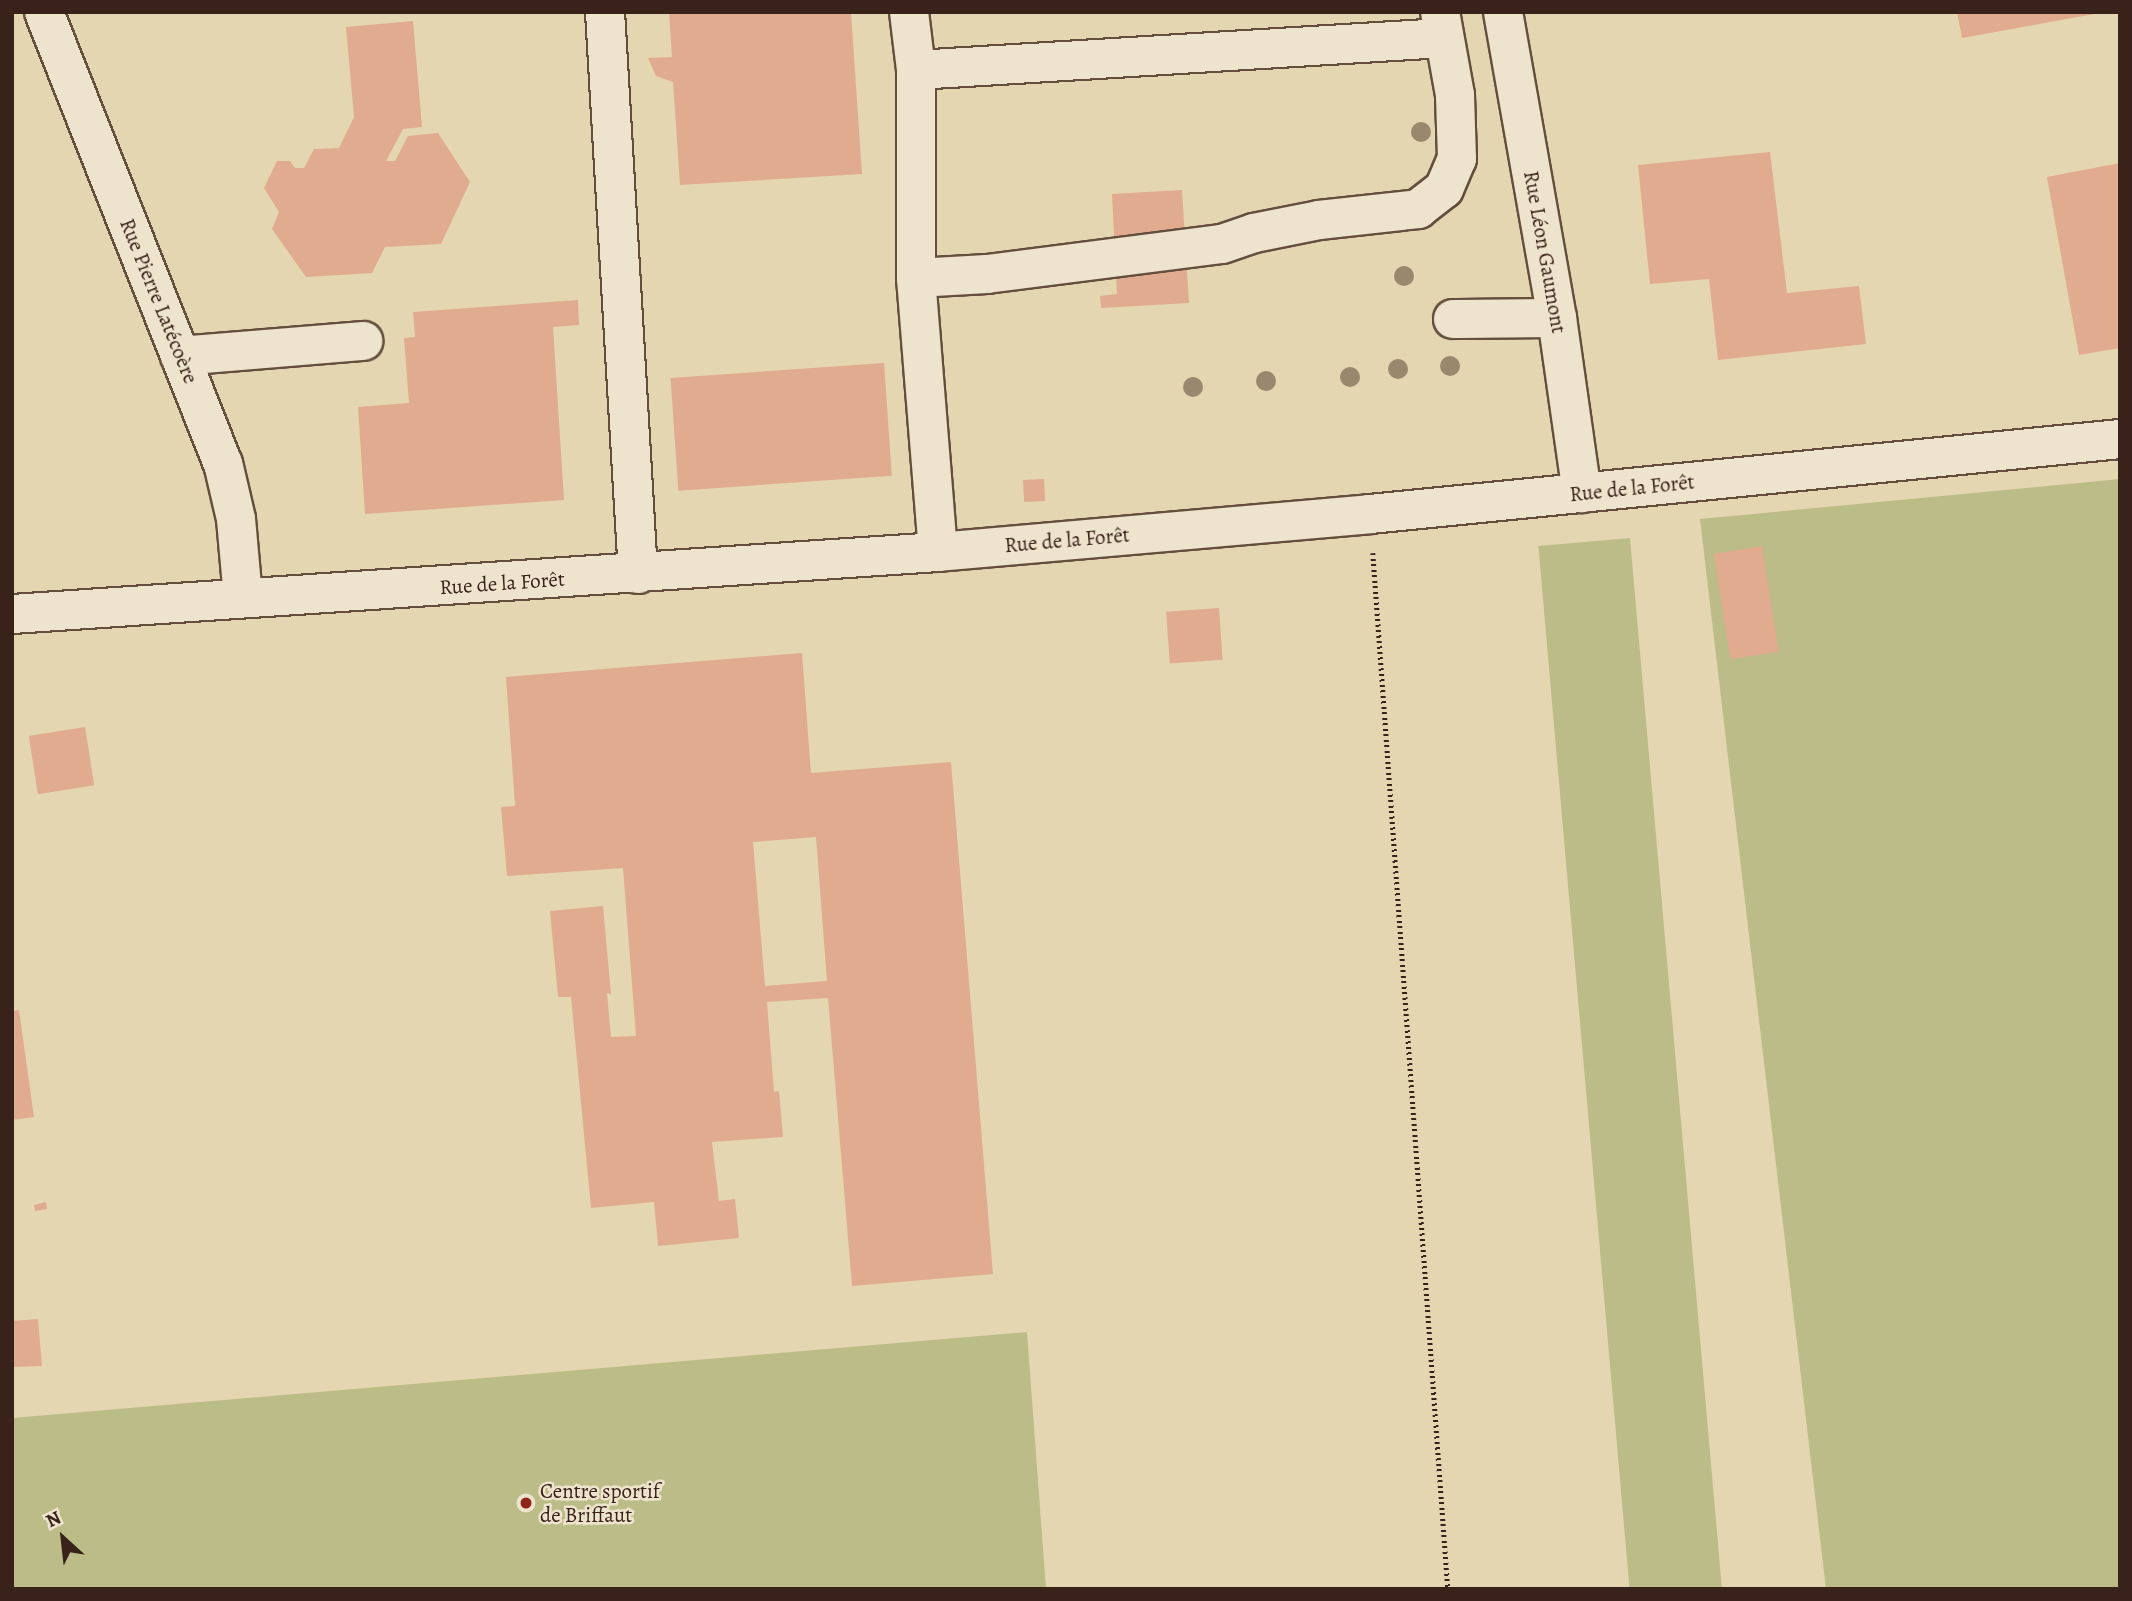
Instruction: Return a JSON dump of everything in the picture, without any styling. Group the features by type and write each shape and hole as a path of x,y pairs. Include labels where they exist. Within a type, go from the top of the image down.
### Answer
{"street":[{"name":"Rue Pierre Latécoère","path":"44,12 223,463 236,519 243,598"},
{"path":"605,12 638,574"},
{"path":"909,12 916,71 916,278 938,552"},
{"name":"Rue Léon Gaumont","path":"1503,12 1557,318 1583,493"},
{"path":"916,71 1441,25 1455,95 1457,159 1444,189 1418,209 1319,220 1254,233 1222,244 987,274 916,278"},
{"path":"1453,319 1557,318"},
{"path":"180,356 363,341"},
{"name":"Rue de la Forêt","path":"12,614 938,552 1370,514 2120,439"}],"path":[{"path":"1370,514 1448,1589"}],"green space":[{"path":"2120,479 2120,1589 1826,1589 1700,519"},
{"path":"1630,538 1722,1589 1630,1589 1538,546"},
{"name":"Centre sportif de Briffaut","path":"1027,1332 1046,1589 12,1589 12,1418"}],"building":[{"path":"669,12 851,12 862,174 680,185 673,82 656,76 648,58 672,57"},
{"path":"1957,12 2093,12 2094,14 1962,38"},
{"path":"413,21 422,127 403,129 386,161 395,161 408,136 438,133 470,182 441,244 385,247 372,273 306,277 272,229 279,212 264,188 277,161 290,161 295,168 304,168 314,149 339,148 354,117 346,27"},
{"path":"1770,152 1787,293 1859,286 1866,344 1718,360 1709,279 1650,284 1638,165"},
{"path":"2120,163 2120,348 2079,355 2047,177"},
{"path":"1182,190 1189,303 1101,308 1100,296 1117,294 1112,194"},
{"path":"578,300 579,325 553,327 564,500 365,514 358,407 409,403 404,338 415,337 413,312"},
{"path":"884,363 892,476 678,491 671,378"},
{"path":"1044,479 1045,501 1024,502 1023,480"},
{"path":"1762,546 1779,652 1730,659 1714,554"},
{"path":"1219,608 1223,660 1170,664 1166,612"},
{"path":"802,653 811,773 951,762 993,1274 852,1286 828,998 767,1002 774,1092 779,1091 783,1137 712,1142 719,1201 735,1199 739,1238 658,1246 654,1202 591,1208 571,997 558,997 550,911 603,906 611,994 607,993 611,1037 636,1036 623,868 507,876 501,807 515,806 506,677","holes":["816,837 827,981 765,986 753,842"]},
{"path":"85,727 94,785 38,794 29,736"},
{"path":"19,1010 34,1117 12,1120 12,1011"},
{"path":"46,1202 47,1209 35,1211 34,1205"},
{"path":"38,1319 42,1366 12,1367 12,1321"}],"place":[{"name":"Centre sportif de Briffaut","path":"526,1503"}]}
